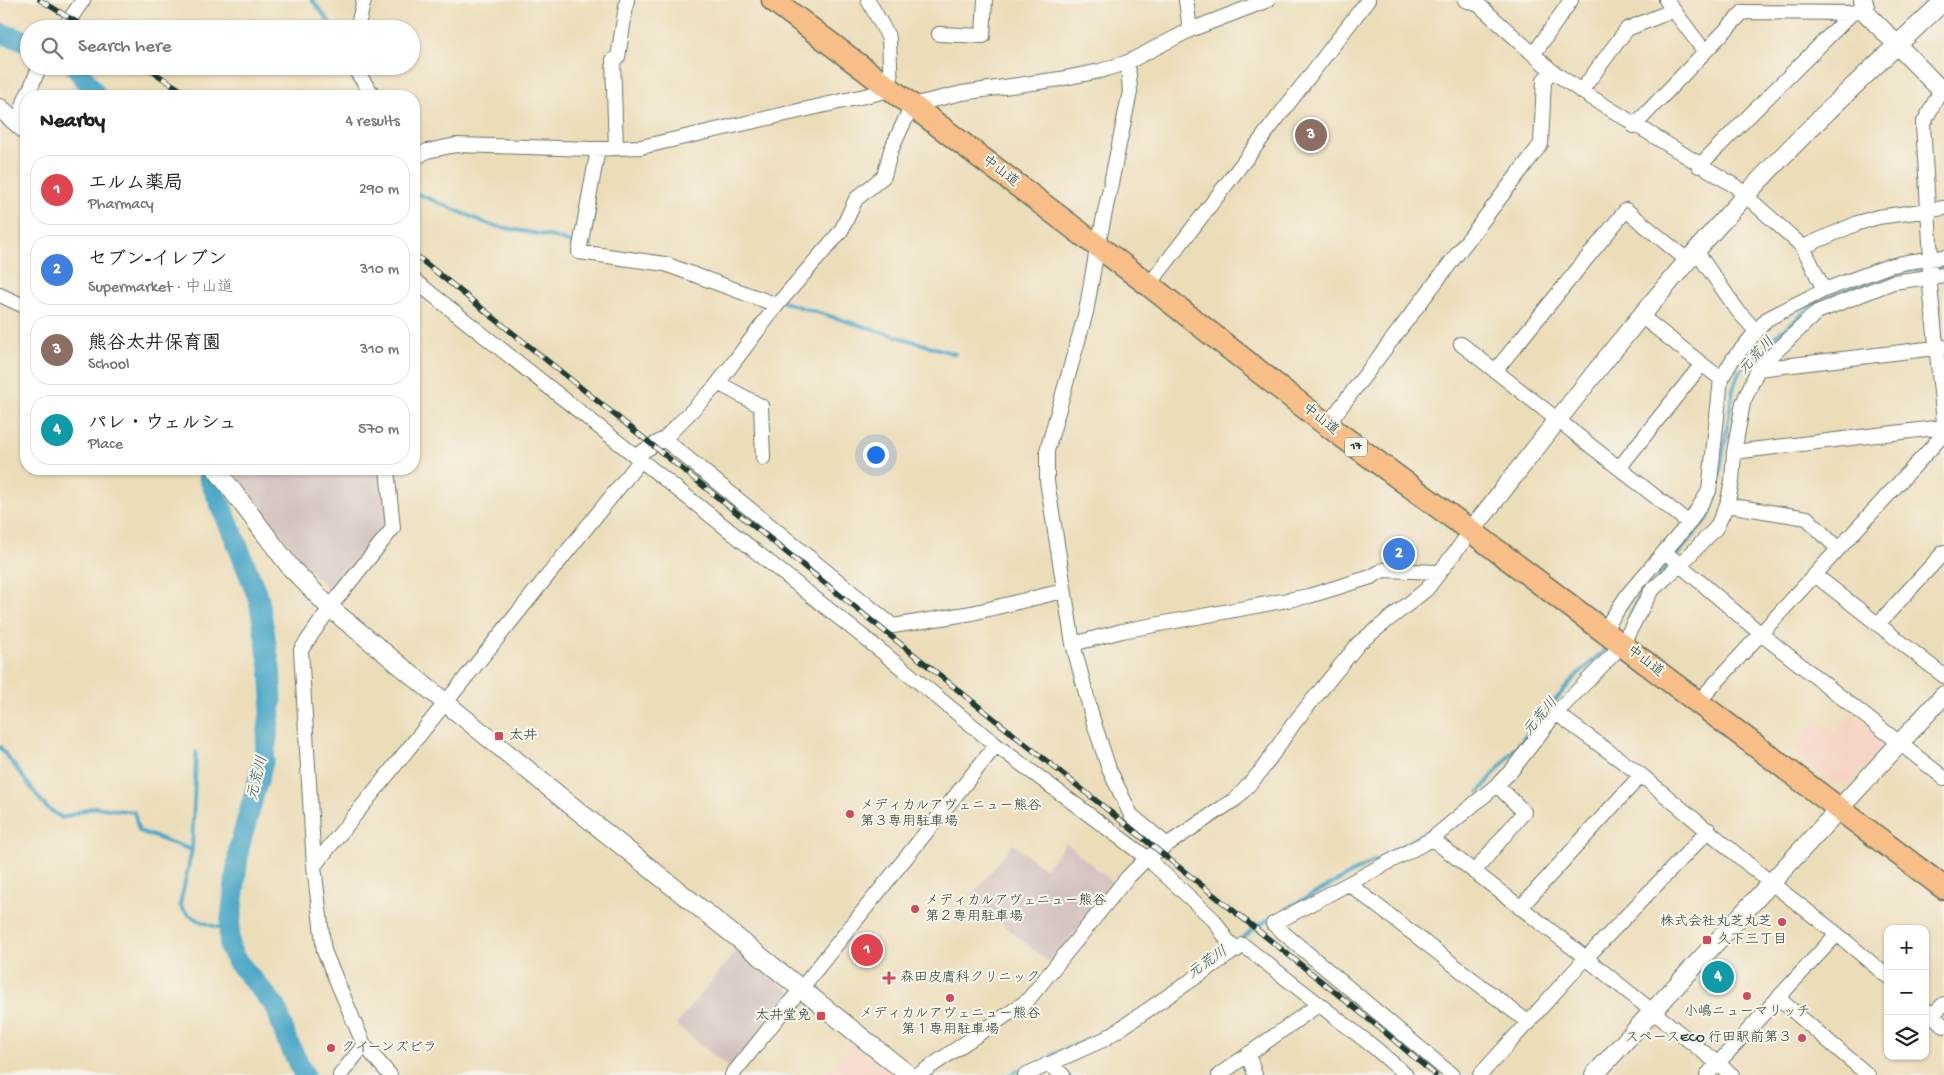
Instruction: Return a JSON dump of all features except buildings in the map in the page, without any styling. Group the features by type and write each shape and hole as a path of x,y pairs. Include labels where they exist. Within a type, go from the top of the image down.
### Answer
{"highway":[{"name":"中山道","path":"773,0 1149,285 1327,425 1471,531 1944,888"}],"street":[{"path":"359,20 364,0"},
{"path":"616,148 613,60 618,57 627,0"},
{"path":"420,155 427,151 456,145 598,149 640,147 891,90 889,38 868,0"},
{"path":"939,34 983,36 985,0"},
{"path":"1186,0 1190,30"},
{"path":"314,866 445,704 638,458 664,439 718,383 777,305 841,231 856,200 884,176 892,150 912,106 962,93 1060,79 1100,71 1128,62 1190,30 1268,0"},
{"path":"1149,285 1368,0"},
{"path":"1534,54 1571,0"},
{"path":"1473,1 1552,71 1580,91 1699,166 1735,186 1803,247 1824,290"},
{"path":"918,1075 1027,1001 1127,878 1147,858 1237,798 1261,771 1294,723 1359,643 1427,589 1558,420 1691,255 1805,132 1944,1"},
{"path":"70,20 77,2"},
{"path":"1669,5 1705,52"},
{"path":"1580,91 1627,29 1669,12 1669,5"},
{"path":"1634,126 1705,52 1743,6 1860,7 1942,91 1923,124 1928,209 1938,258 1928,276 1940,348 1944,422"},
{"path":"1699,166 1860,7"},
{"path":"1128,62 1130,92 1086,312 1047,451 1047,482 1073,644 1109,769 1131,814 1167,845"},
{"path":"1327,425 1541,144 1544,80 1552,71"},
{"path":"29,90 36,75"},
{"path":"359,75 370,90"},
{"path":"0,108 20,124"},
{"path":"598,149 579,252 666,264 777,305"},
{"path":"1803,247 1858,223 1878,217 1944,208"},
{"path":"1495,371 1626,210 1691,255 1756,331"},
{"path":"1603,632 1628,594 1689,523 1709,491 1721,379 1733,359 1756,331 1768,319 1824,290 1889,266 1938,258"},
{"path":"1452,1075 1273,924 1432,839 1497,785 1512,770 1556,713 1622,645 1651,591 1680,566 1716,528 1727,505 1732,482 1734,452 1742,403 1758,369 1817,312 1893,282 1944,275"},
{"path":"420,285 996,745 1147,858 1214,920 1226,940 1237,950"},
{"path":"0,295 20,304"},
{"path":"1641,316 1721,379"},
{"path":"1461,344 1689,523"},
{"path":"1758,369 1940,348"},
{"path":"1619,468 1702,364"},
{"path":"718,383 761,406 763,458"},
{"path":"1698,702 1943,435 1944,428 1734,452"},
{"path":"664,439 892,626 972,613 1064,591"},
{"path":"220,475 291,568 330,608 445,704 909,1075"},
{"path":"388,475 393,528 330,608 301,650 314,866 324,951 364,1045 390,1075"},
{"path":"1727,505 1807,518 1838,549"},
{"path":"1665,552 1761,634 1944,778"},
{"path":"1878,624 1944,552"},
{"path":"1073,644 1122,631 1309,596 1370,577 1383,570 1440,572"},
{"path":"1815,574 1944,676"},
{"path":"1594,1075 1944,695"},
{"path":"1556,713 1641,775 1884,974"},
{"path":"732,1075 996,745"},
{"path":"1520,908 1641,775"},
{"path":"1474,872 1524,812 1497,785"},
{"path":"1480,1075 1586,958 1709,830"},
{"path":"1432,839 1586,958 1732,1075"},
{"path":"1349,884 1528,1023"},
{"path":"1707,1075 1837,934"},
{"path":"1025,1075 1105,1039 1243,945 1375,1048 1406,1075"},
{"path":"1778,998 1868,1075"},
{"path":"1944,1004 1929,1012 1944,1026"},
{"path":"1219,1075 1318,1005"},
{"path":"340,1075 364,1045"},
{"path":"1248,1054 1255,1075"},
{"path":"1047,1064 1063,1075"}],"shaded area":[{"path":"236,475 384,475 389,526 334,595 301,561"},
{"path":"1852,712 1887,739 1887,744 1850,783 1834,783 1792,751 1817,719 1836,733"},
{"path":"1066,843 1115,884 1050,963 970,898 1013,844 1045,869"},
{"path":"737,950 792,994 731,1069 676,1025"},
{"path":"852,1043 893,1075 826,1075"}],"waterway":[{"path":"312,0 328,20"},
{"name":"元荒川","path":"0,33 20,39"},
{"name":"元荒川","path":"82,75 93,90"},
{"path":"420,195 490,225 554,237 577,245"},
{"name":"元荒川","path":"1933,267 1944,266"},
{"name":"元荒川","path":"1675,557 1708,518 1717,492 1733,389 1739,372 1772,339 1813,305 1836,294 1891,274 1926,268"},
{"path":"783,302 955,354"},
{"name":"元荒川","path":"210,475 209,478 259,600 270,668 272,698 264,759 239,848 229,935 230,949 236,960 276,1007 286,1038 304,1075"},
{"name":"元荒川","path":"1657,577 1670,562"},
{"name":"元荒川","path":"1629,618 1639,596 1645,590"},
{"name":"元荒川","path":"1479,792 1573,679 1609,646"},
{"path":"0,747 46,807 62,818 94,807 134,812 139,831 192,850 180,905 195,919 229,931"},
{"path":"192,850 196,752"},
{"name":"元荒川","path":"1286,909 1440,825"},
{"name":"元荒川","path":"1241,940 1255,927 1272,918"},
{"name":"元荒川","path":"1052,1055 1098,1035"},
{"name":"元荒川","path":"1009,1075 1025,1068"}],"railway":[{"path":"40,0 73,20"},
{"path":"158,75 181,90"},
{"path":"420,259 1381,1029 1435,1075"}],"place":[{"name":"熊谷太井保育園","path":"1311,135"},
{"name":"セブン-イレブン","path":"1399,554"},
{"name":"太井","path":"499,736"},
{"name":"メディカルアヴェニュー熊谷 第３専用駐車場","path":"850,814"},
{"name":"メディカルアヴェニュー熊谷 第２専用駐車場","path":"915,909"},
{"name":"株式会社丸芝丸芝","path":"1782,922"},
{"name":"久下三丁目","path":"1707,940"},
{"name":"エルム薬局","path":"867,950"},
{"name":"パレ・ウェルシュ","path":"1718,977"},
{"name":"森田皮膚科クリニック","path":"889,978"},
{"name":"小嶋ニューマリッチ","path":"1747,996"},
{"name":"メディカルアヴェニュー熊谷 第１専用駐車場","path":"950,998"},
{"name":"太井堂免","path":"821,1016"},
{"name":"スペースECO 行田駅前第３","path":"1802,1038"},
{"name":"クイーンズビラ","path":"331,1048"}]}
